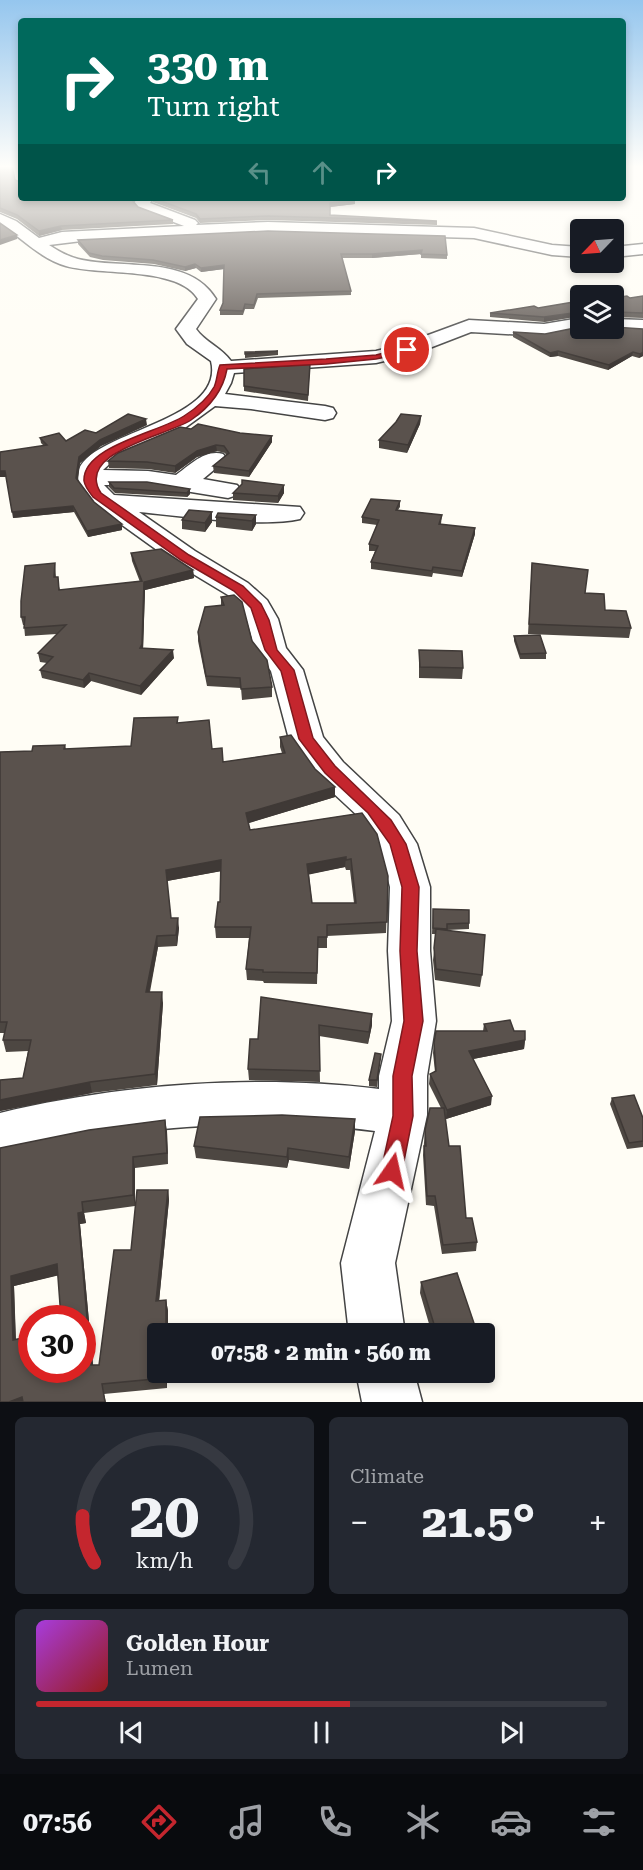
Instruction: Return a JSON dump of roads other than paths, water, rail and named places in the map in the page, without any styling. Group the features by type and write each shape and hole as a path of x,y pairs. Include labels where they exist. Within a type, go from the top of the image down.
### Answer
{"street":[{"path":"18,230 64,261 170,275 195,284 205,293 207,299 186,329 191,338 219,358 223,367 219,386 210,399 183,420 101,457 94,463 98,489 185,557 238,589 256,606 263,620 271,650 287,670 306,739 330,770 373,809 386,824 398,844 410,887 408,951 414,1021 403,1076 403,1116 368,1263 375,1323"},
{"path":"37,243 83,235 174,230"},
{"path":"386,230 474,233 552,250 570,251"},
{"path":"624,251 643,249"},
{"path":"624,325 643,326"},
{"path":"223,367 287,365 376,357 407,350 469,326 544,330 570,326"},
{"path":"210,399 251,402 324,413"},
{"path":"180,483 215,459"},
{"path":"98,489 120,476 228,490"},
{"path":"98,489 249,513 291,513"},
{"path":"0,1135 81,1117 174,1108 313,1104 375,1110 403,1116"},
{"path":"388,1383 392,1402"}]}
